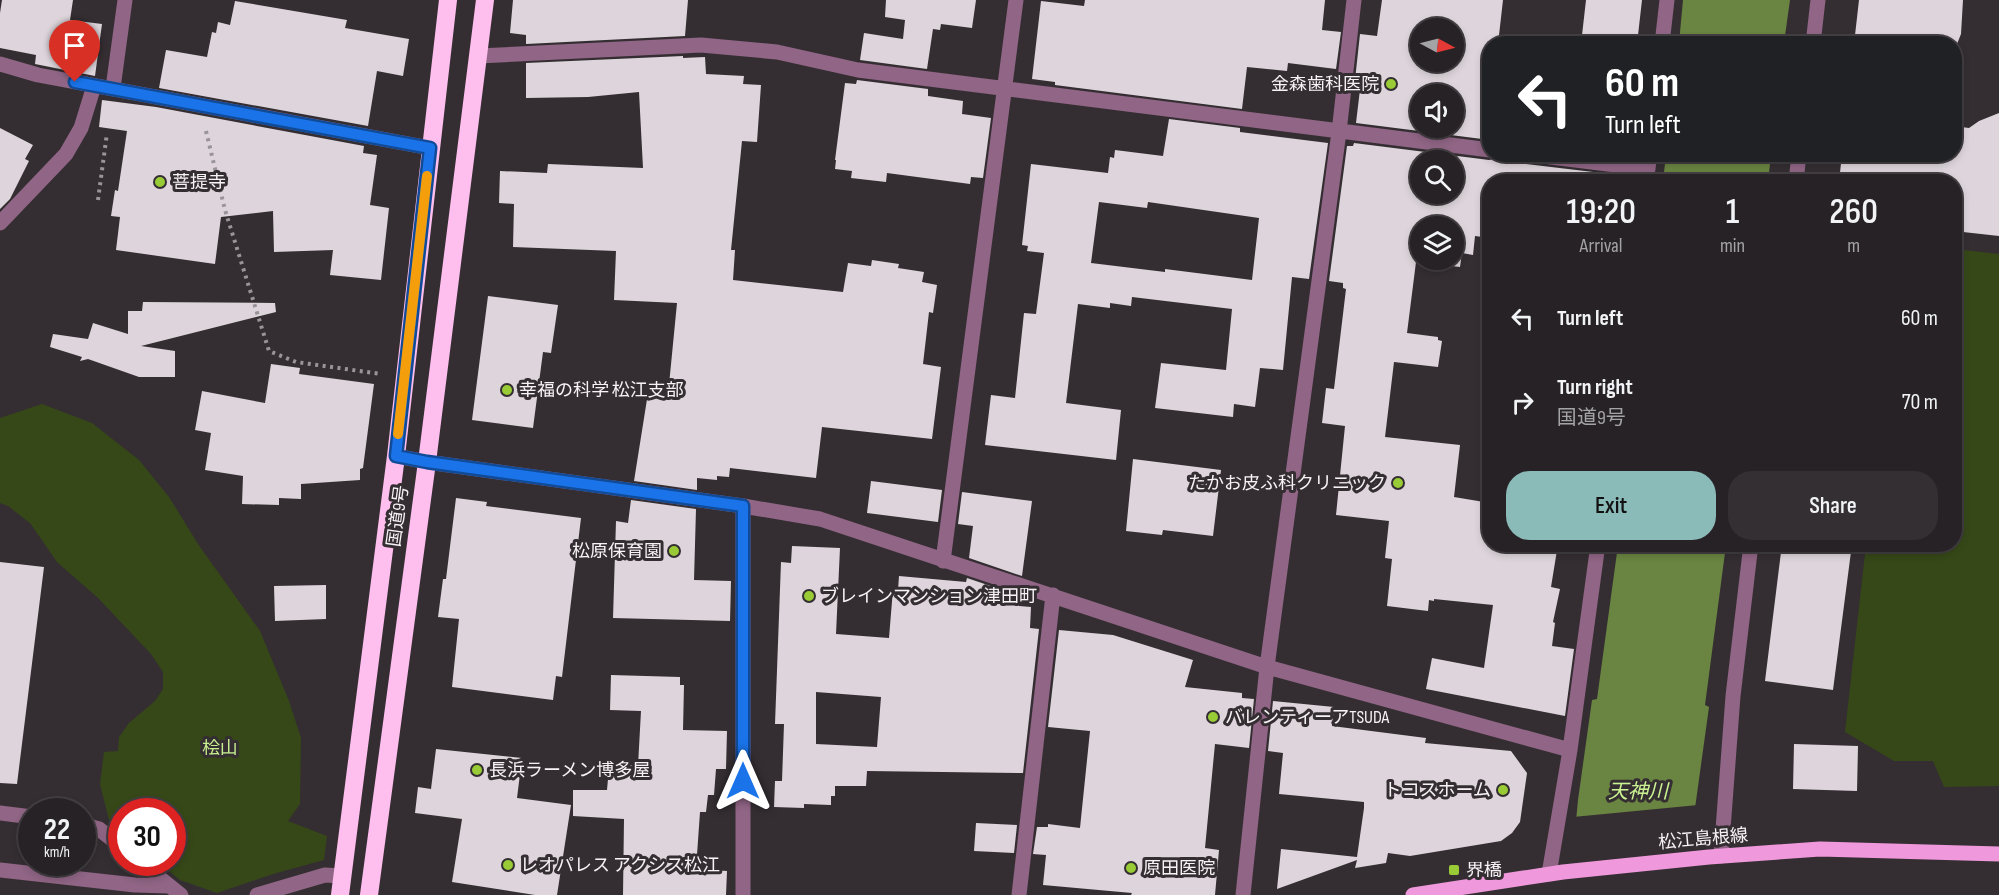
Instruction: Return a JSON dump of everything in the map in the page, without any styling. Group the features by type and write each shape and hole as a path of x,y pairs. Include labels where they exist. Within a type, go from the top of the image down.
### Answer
{"highway":[{"name":"国道9号","path":"340,895 396,456 448,0"},
{"name":"国道9号","path":"369,895 427,462 485,0"}],"main road":[{"name":"松江島根線","path":"1413,895 1556,873 1820,849 1999,855"}],"street":[{"path":"113,88 125,0"},
{"path":"943,561 1016,0"},
{"path":"1243,895 1267,667 1339,132 1354,0"},
{"path":"1663,36 1667,0"},
{"path":"1814,36 1818,0"},
{"path":"478,56 700,45 777,52 858,70 1482,149"},
{"path":"0,64 38,75 94,86 430,148"},
{"path":"0,223 66,154 81,128 94,86"},
{"path":"1596,162 1648,168"},
{"path":"396,456 820,519 1267,667 1570,750"},
{"path":"743,506 743,895"},
{"path":"1556,873 1597,552"},
{"path":"1715,857 1750,552"},
{"path":"1019,895 1053,595"},
{"path":"0,813 18,815"},
{"path":"0,870 175,891"},
{"path":"257,895 325,875 342,876"},
{"path":"157,876 175,891"}],"path":[{"path":"98,200 113,88"},
{"path":"200,104 225,210 269,351 296,363 404,377"}],"green space":[{"path":"1962,250 1999,254 1999,786 1944,787 1933,761 1894,761 1845,732 1865,552 1962,552"},
{"name":"桧山","path":"42,404 92,423 139,460 169,497 198,544 260,631 289,701 301,738 300,804 288,821 327,836 324,860 217,893 180,880 175,876 186,876 186,798 108,798 108,816 100,784 104,752 118,751 119,737 129,723 155,701 163,689 163,672 151,654 98,598 57,562 30,523 8,506 0,503 0,418"}],"water":[{"path":"1683,0 1790,0 1785,36 1680,36"},
{"path":"1665,162 1770,162 1769,174 1664,174"},
{"name":"天神川","path":"1617,552 1725,552 1705,705 1709,707 1683,895 1569,895 1578,800 1592,700 1597,699"}],"pier":[{"path":"1698,805 1686,895 1566,895 1573,817"}],"building":[{"path":"2,0 73,0 70,20 102,24 95,76 35,64 36,55 0,48"},
{"path":"513,0 688,0 685,36 526,44 526,35 510,33"},
{"path":"886,0 976,0 972,28 941,24 940,30 933,29 927,69 860,60 864,33 903,39 905,20 885,17"},
{"path":"1085,0 1325,0 1322,30 1341,32 1336,69 1288,63 1287,71 1247,67 1242,109 1055,85 1055,82 1032,79 1041,1 1084,6"},
{"path":"1382,0 1503,0 1499,36 1482,36 1482,139 1464,137 1464,84 1410,84 1410,130 1356,123 1361,81 1355,80 1360,34 1377,36"},
{"path":"1586,0 1642,0 1638,36 1582,36"},
{"path":"1859,0 1963,0 1960,36 1855,36"},
{"path":"235,1 347,20 345,28 409,39 403,76 377,71 368,126 159,88 166,50 207,57 212,32 216,33 218,22 230,25"},
{"path":"683,56 683,58 705,57 706,74 744,76 743,84 761,85 757,142 742,141 731,250 735,250 733,280 843,292 848,263 871,266 872,260 899,264 898,268 924,272 922,282 937,285 933,313 929,312 923,364 941,367 932,439 822,427 816,478 730,468 729,477 717,476 717,480 697,478 697,490 634,481 648,393 668,395 677,303 614,300 616,251 513,247 514,204 499,203 500,171 547,173 548,164 643,168 639,92 588,97 526,98 526,63"},
{"path":"857,80 928,89 928,96 963,101 962,114 991,118 983,178 971,177 970,184 887,173 886,182 851,178 852,171 835,169 845,83 856,84"},
{"path":"102,100 156,107 364,146 363,153 377,155 370,205 389,208 381,280 330,275 333,250 274,252 273,211 221,217 215,264 116,250 120,217 111,216 115,190 118,191 127,131 99,127"},
{"path":"1999,113 1999,236 1962,232 1962,174 1840,174 1841,162 1962,162 1962,127 1969,128"},
{"path":"1169,119 1240,128 1240,132 1328,143 1309,279 1292,277 1283,370 1260,368 1255,407 1234,404 1233,417 1155,408 1161,363 1226,370 1232,309 1132,297 1131,306 1110,303 1110,308 1078,304 1066,403 1121,410 1116,460 985,445 991,395 1015,398 1024,313 1036,314 1044,253 1027,251 1028,246 1022,245 1031,164 1108,173 1110,157 1114,158 1115,150 1163,156","holes":["1099,202 1147,208 1148,202 1259,218 1252,280 1165,269 1165,272 1091,263"]},
{"path":"0,128 33,145 25,159 29,161 10,199 0,209"},
{"path":"1354,143 1410,150 1410,204 1464,204 1464,157 1482,159 1482,162 1523,162 1610,174 1482,174 1482,237 1475,236 1473,255 1464,253 1464,216 1410,216 1410,270 1415,270 1407,333 1438,337 1438,340 1442,341 1438,367 1394,362 1385,437 1460,445 1454,497 1482,502 1482,552 1557,552 1551,587 1560,589 1553,622 1555,623 1552,646 1574,649 1565,716 1426,689 1432,658 1484,668 1493,605 1434,599 1434,601 1429,600 1428,611 1387,606 1392,559 1385,558 1389,521 1336,515 1345,426 1322,423 1326,388 1334,389 1346,289 1343,288 1343,283 1329,281 1347,146 1353,146"},
{"name":"幸福の科学 松江支部","path":"488,296 558,305 551,353 543,352 533,428 472,420"},
{"path":"143,302 275,303 276,312 141,346 175,351 175,377 139,377 88,359 80,361 82,357 50,347 53,334 88,339 93,323 128,334 128,311 142,311"},
{"path":"271,364 300,368 299,374 374,384 360,480 301,484 301,499 279,498 279,505 242,504 243,476 205,470 211,433 195,430 202,391 265,403"},
{"path":"1133,459 1221,470 1213,536 1163,530 1162,535 1126,531"},
{"path":"871,481 942,490 938,522 867,513"},
{"path":"962,492 1032,501 1022,576 969,558 973,526 958,524"},
{"path":"456,498 487,502 486,506 581,518 562,677 556,676 553,700 452,687 459,619 438,617 443,579 446,579"},
{"path":"631,500 696,509 694,580 731,581 730,621 613,618 616,521 628,523"},
{"path":"792,546 840,548 836,634 889,638 893,589 898,590 899,576 966,582 967,578 1020,596 1019,606 1031,607 1030,628 1039,629 1023,773 867,771 866,786 835,786 835,796 831,796 831,805 804,804 804,808 774,807 775,781 782,781 784,724 775,724 781,562 791,563","holes":["816,692 881,697 877,747 816,744"]},
{"path":"1781,552 1851,552 1833,690 1765,681"},
{"path":"0,562 44,567 17,784 0,783"},
{"path":"326,585 326,619 275,621 274,586"},
{"path":"1059,630 1113,635 1193,660 1185,687 1242,693 1242,698 1254,699 1249,748 1215,744 1205,848 1219,850 1215,895 1131,895 1132,893 1043,885 1046,855 1033,854 1037,827 1048,827 1048,824 1080,828 1090,731 1048,727"},
{"path":"611,675 680,677 680,685 684,685 683,730 727,731 726,769 716,769 714,795 708,795 706,812 700,812 696,869 727,871 726,895 623,895 624,819 573,816 573,790 607,790 609,768 612,768 612,764 638,766 641,711 610,710"},
{"path":"1273,701 1334,707 1332,726 1426,738 1425,743 1511,751 1527,773 1520,822 1512,833 1501,841 1410,856 1388,853 1386,863 1355,868 1357,860 1277,889 1281,849 1357,857 1364,802 1279,794 1283,753 1268,751"},
{"path":"1794,744 1858,746 1857,791 1793,789"},
{"path":"436,749 522,758 517,798 571,805 557,895 535,895 452,882 462,819 415,813 418,787 431,789"},
{"path":"976,823 1017,825 1014,853 974,851"}],"slow traffic":[{"path":"398,434 427,176"}],"place":[{"name":"金森歯科医院","path":"1391,84"},
{"name":"菩提寺","path":"160,182"},
{"name":"幸福の科学 松江支部","path":"507,390"},
{"name":"たかお皮ふ科クリニック","path":"1398,483"},
{"name":"松原保育園","path":"674,551"},
{"name":"ブレインマンション津田町","path":"809,596"},
{"name":"バレンティーアTSUDA","path":"1213,717"},
{"name":"長浜ラーメン博多屋","path":"477,770"},
{"name":"トコスホーム","path":"1503,790"},
{"name":"レオパレス アクシス松江","path":"508,865"},
{"name":"原田医院","path":"1131,868"},
{"name":"界橋","path":"1454,870"}],"route":[{"path":"75,82 430,148 396,456 743,506 743,781"}]}
